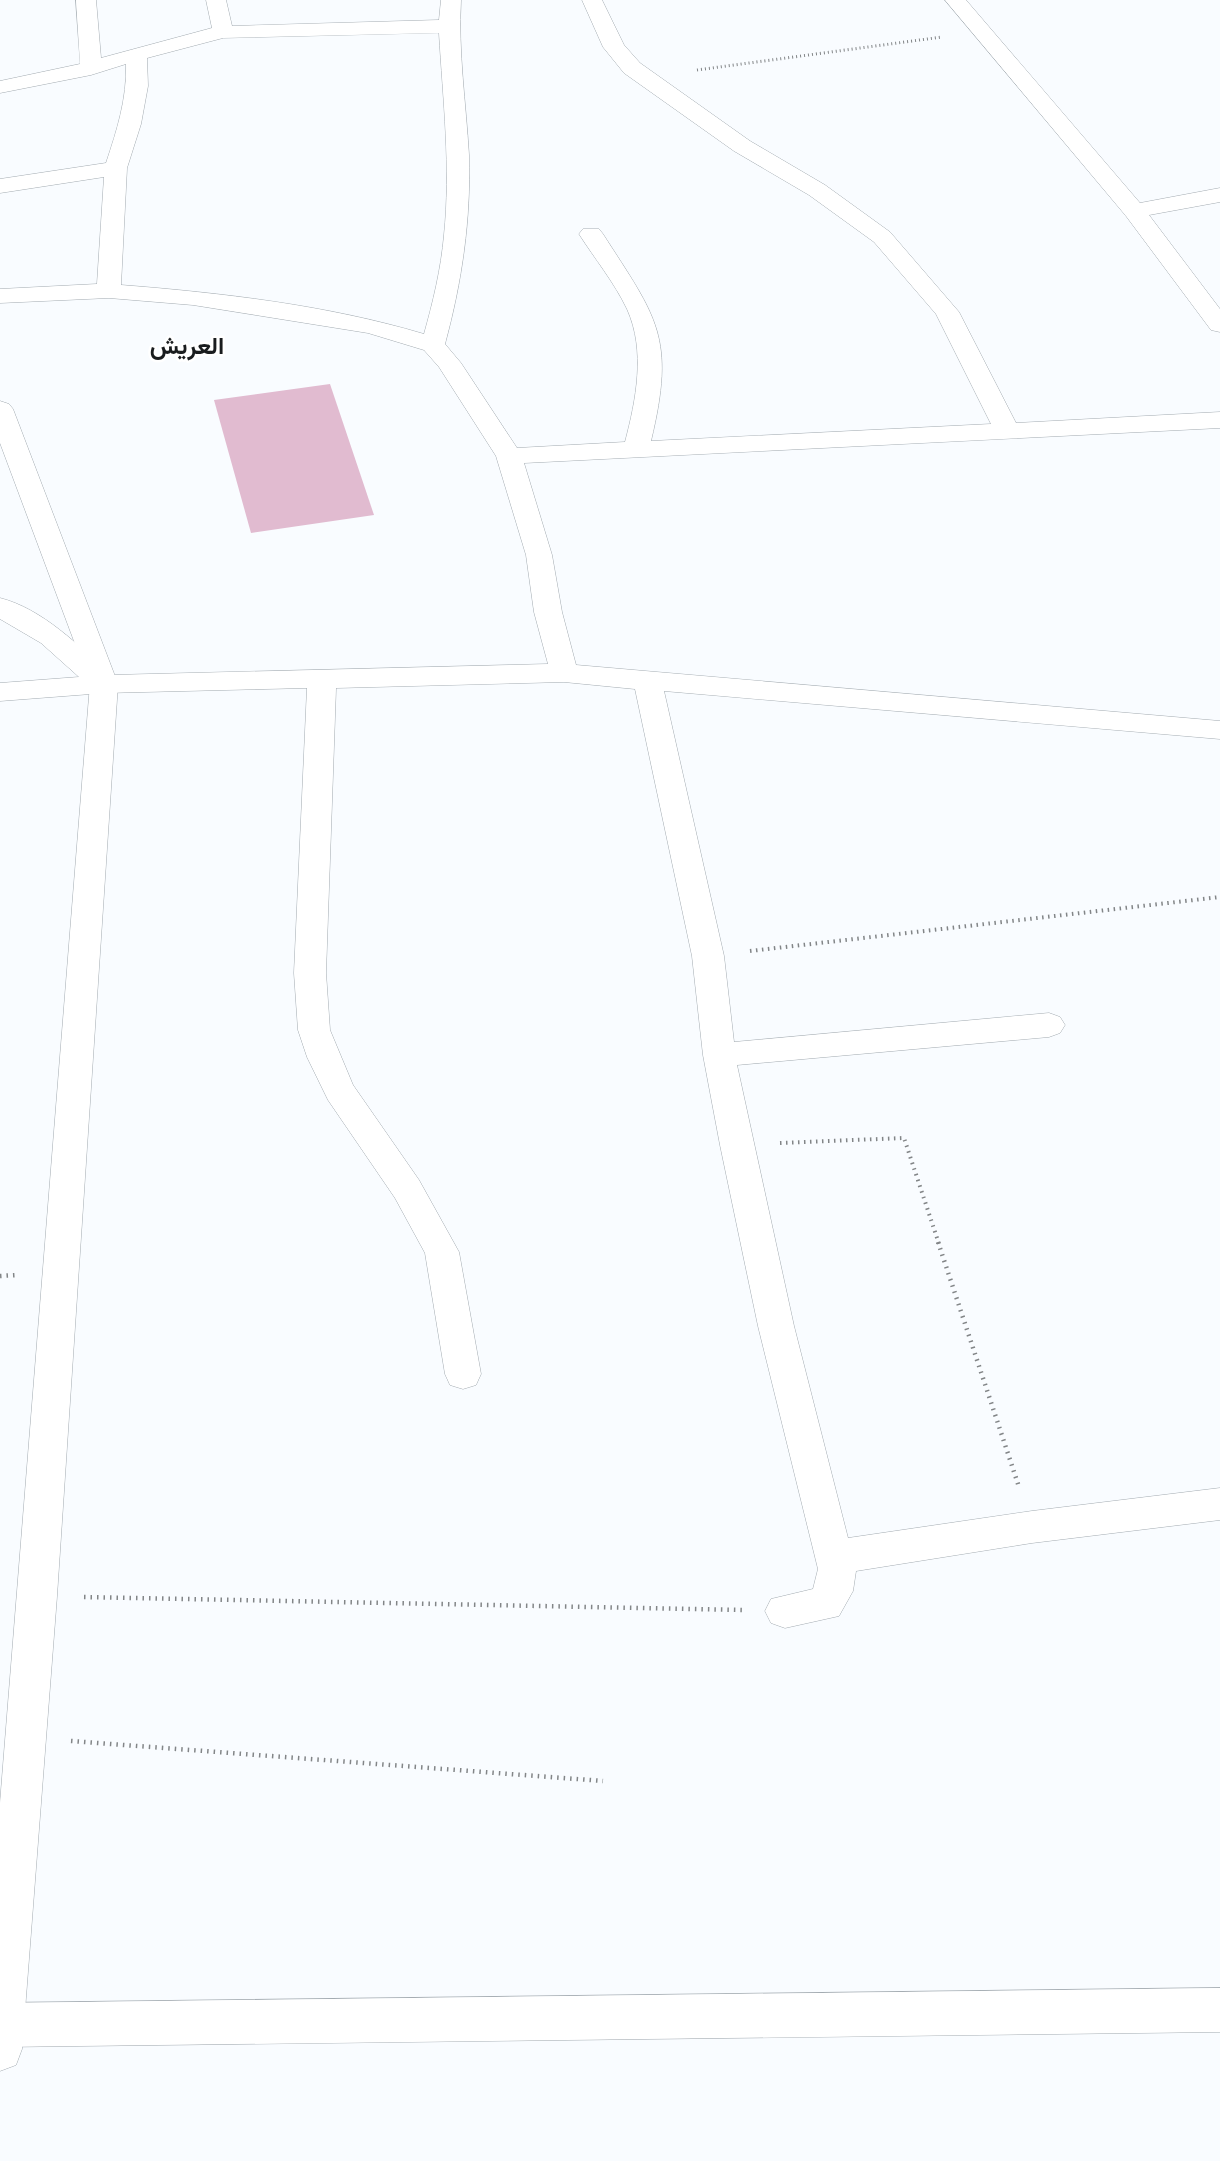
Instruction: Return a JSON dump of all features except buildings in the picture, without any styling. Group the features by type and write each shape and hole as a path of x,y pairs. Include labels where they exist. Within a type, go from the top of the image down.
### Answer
{"street":[{"path":"86,0 91,69"},
{"path":"216,0 223,32"},
{"path":"433,345 448,291 458,212 459,188 449,26 451,0"},
{"path":"592,0 614,47 624,61 741,146 817,190 882,237 947,312 1008,432"},
{"path":"955,0 1134,211 1220,325"},
{"path":"0,87 91,69 223,32 449,26"},
{"path":"109,291 116,168 130,124 137,86 136,55"},
{"path":"0,186 116,168"},
{"path":"1134,211 1220,195"},
{"path":"591,234 636,305 647,335 650,363 646,408 636,450"},
{"path":"0,296 109,291 193,298 371,326 433,345 449,363 509,456 538,555 548,612 564,673"},
{"path":"0,409 104,684 38,1596 1,2033 1220,2010"},
{"path":"509,456 1220,420"},
{"path":"0,607 51,637 104,684"},
{"path":"0,692 104,684 564,673 1023,716 1220,730"},
{"path":"322,677 310,973 314,1030 323,1057 340,1091 407,1189 442,1252 463,1374"},
{"path":"648,682 708,956 719,1055 737,1145 776,1326 836,1557 836,1580 830,1599 818,1606 785,1611"},
{"path":"719,1055 1049,1025"},
{"path":"836,1557 1032,1527 1220,1504"}],"path":[{"path":"646,78 981,32"},
{"path":"708,956 1220,897"},
{"path":"737,1145 904,1138 1032,1527"},
{"path":"38,1596 785,1611"},
{"path":"27,1737 603,1782"}],"district":[{"name":"العريش","path":"187,346"}]}
